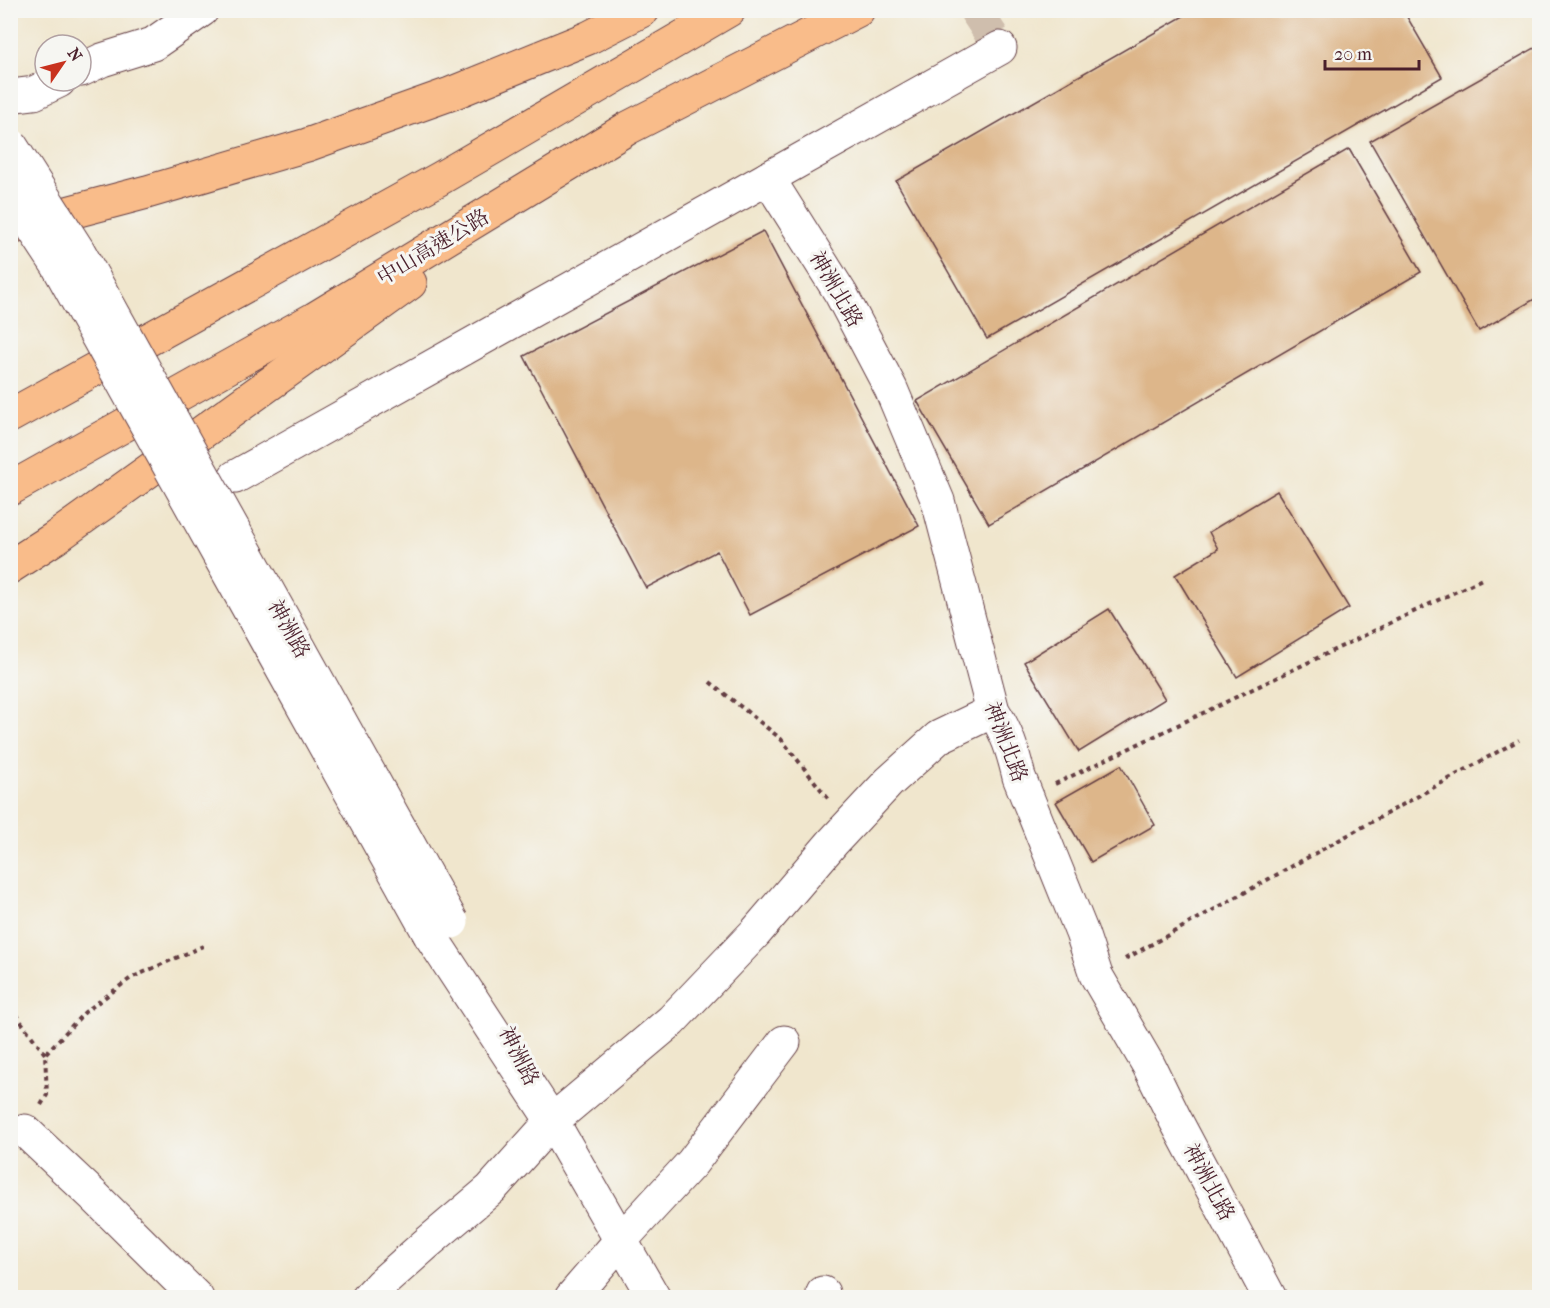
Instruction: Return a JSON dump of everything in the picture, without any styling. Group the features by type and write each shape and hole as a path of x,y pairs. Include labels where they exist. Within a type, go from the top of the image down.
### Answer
{"highway":[{"path":"10,228 147,192 307,145 450,94 588,38 643,10"},
{"path":"10,416 439,179 729,10"},
{"name":"中山高速公路","path":"10,489 314,319 628,128 858,10"},
{"path":"10,567 64,531 628,128"},
{"path":"10,214 147,192"}],"street":[{"path":"93,64 153,44 202,10"},
{"path":"235,477 1000,48"},
{"path":"10,96 34,93"},
{"name":"神洲路","path":"10,144 79,252 441,928"},
{"name":"神洲北路","path":"768,178 841,294 895,399 938,501 993,711 1003,727 1027,797 1082,933 1096,975 1149,1066 1270,1298"},
{"name":"神洲路","path":"10,193 58,266 654,1298"},
{"path":"368,1298 490,1189 552,1121 671,1021 756,932 847,826 889,782 939,737 993,711"},
{"path":"571,1298 692,1163 784,1042"},
{"path":"25,1131 197,1298"}],"path":[{"path":"1027,797 1482,579"},
{"path":"710,682 781,739 847,826"},
{"path":"1096,975 1519,740"},
{"path":"45,1054 85,1012 131,978 203,946"},
{"path":"10,1007 45,1054 47,1095 25,1131"}],"building":[{"path":"1194,10 1303,10 1304,12 1307,10 1403,10 1442,77 987,339 896,181"},
{"path":"1540,45 1540,296 1479,331 1370,141"},
{"path":"1349,149 1421,272 989,524 917,401"},
{"path":"763,231 919,526 750,615 717,551 646,588 524,356"},
{"path":"1277,491 1349,608 1237,677 1175,575 1218,549 1209,532"},
{"path":"1109,609 1165,699 1079,752 1024,662"},
{"path":"1121,765 1155,825 1091,862 1056,802"}],"tunnel":[{"path":"975,10 1000,48"}]}
